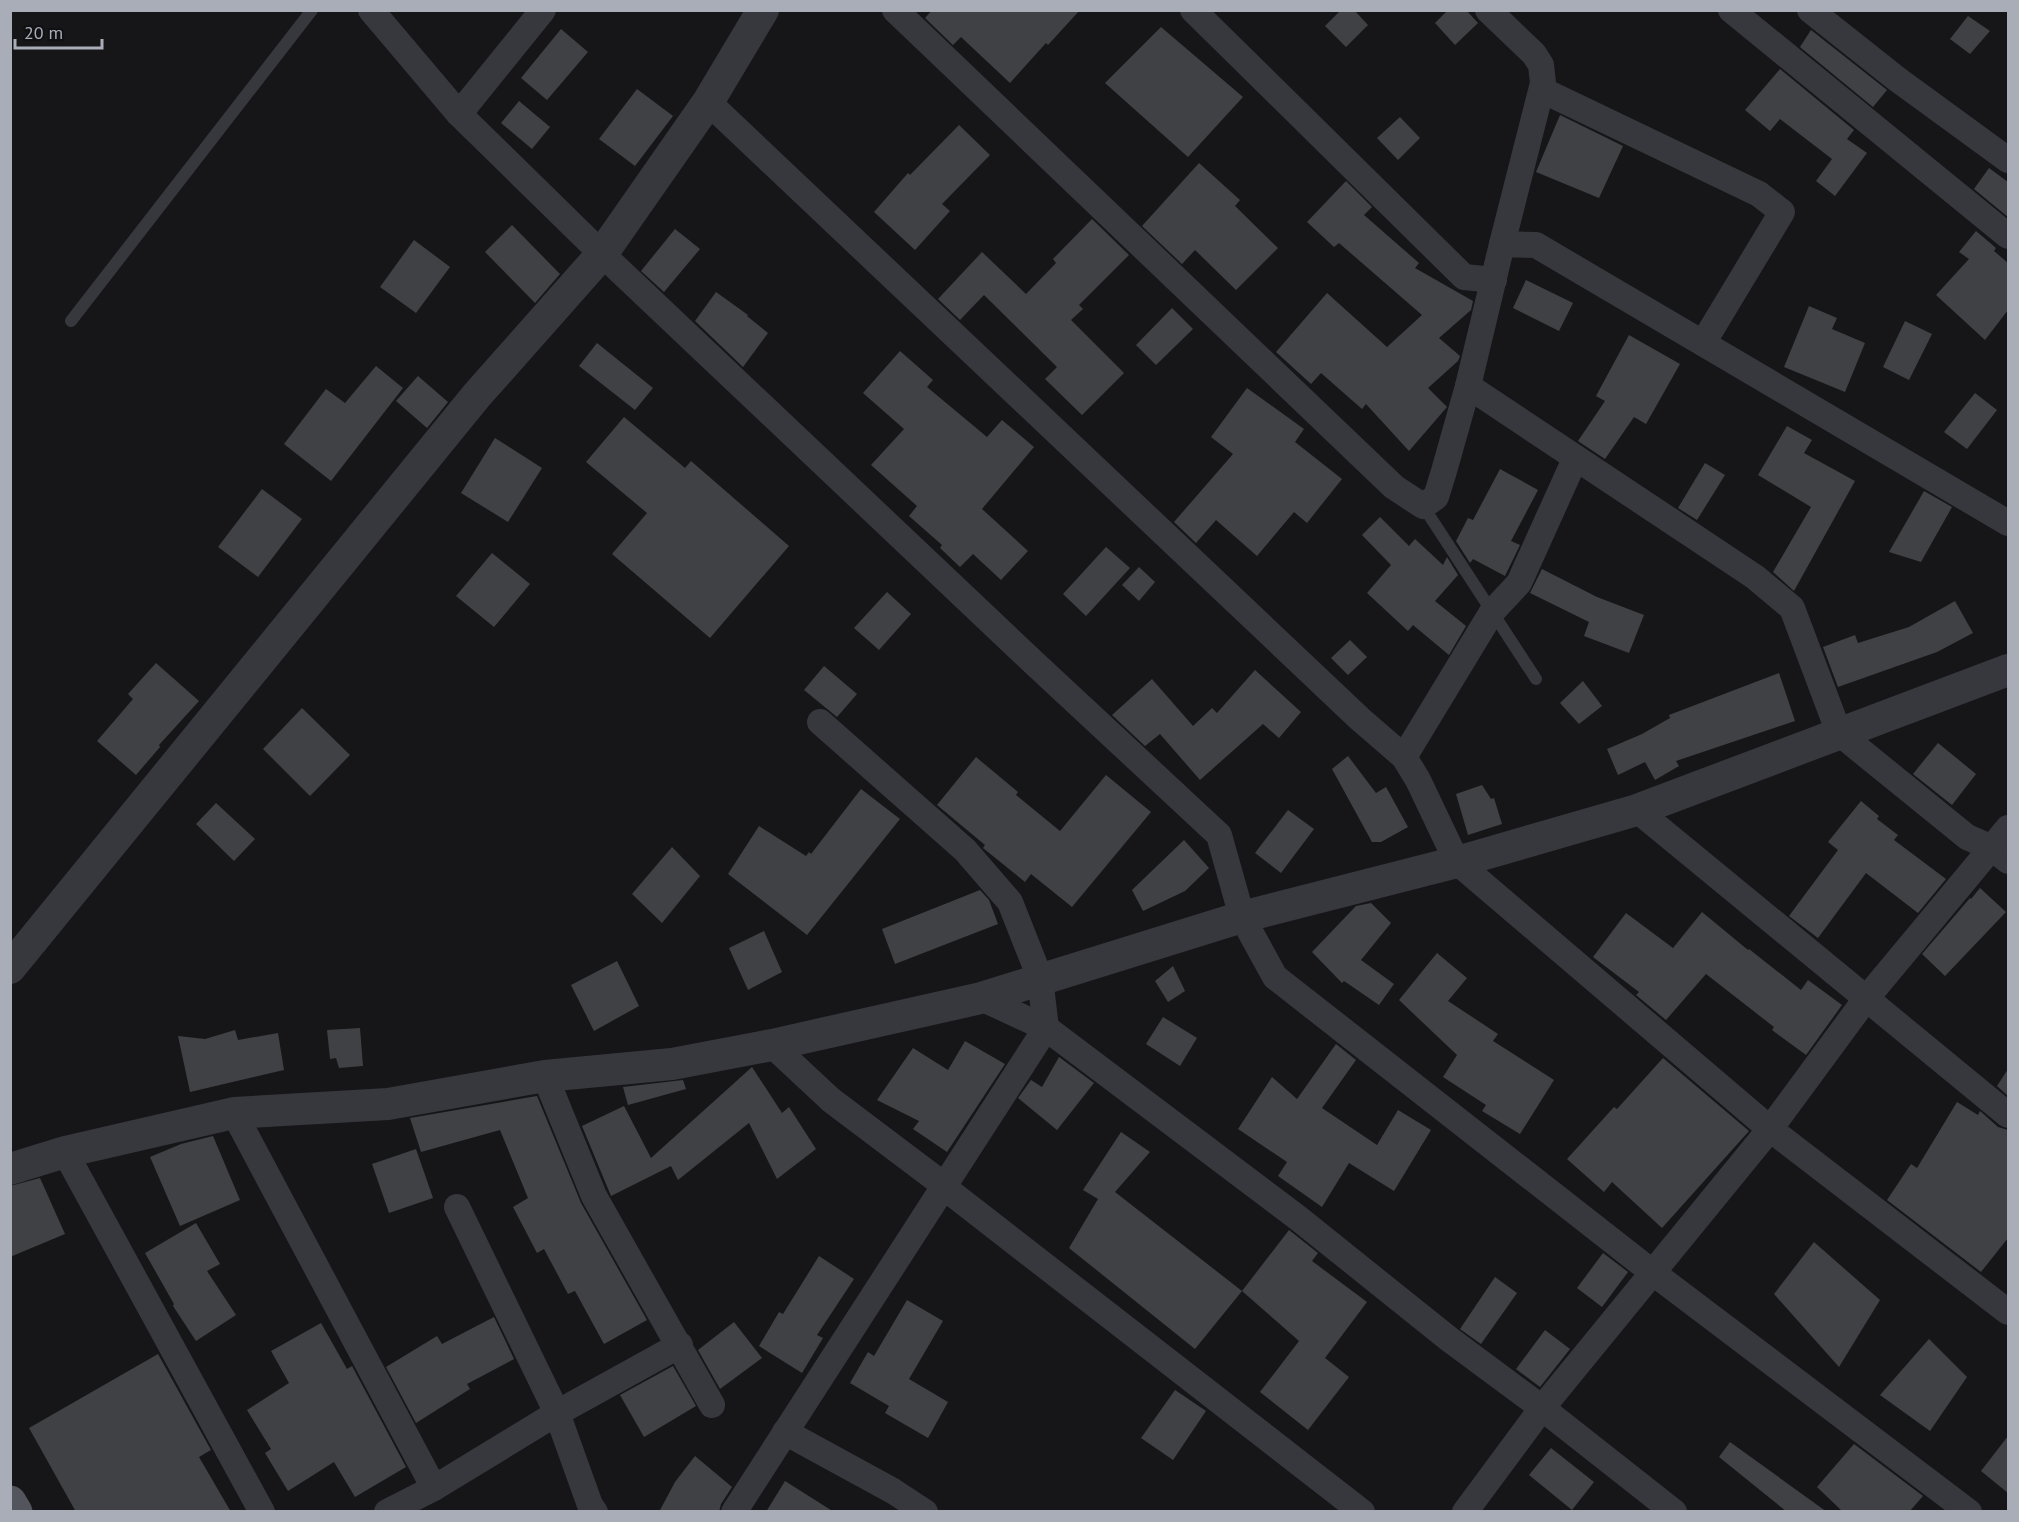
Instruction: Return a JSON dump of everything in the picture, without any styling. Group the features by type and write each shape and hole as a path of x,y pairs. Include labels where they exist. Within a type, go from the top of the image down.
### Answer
{"main road":[{"path":"10,1502 16,1512"}],"street":[{"path":"371,10 459,114 602,254 1219,835 1242,916 1275,977 1652,1272 1969,1512"},
{"path":"459,114 543,10"},
{"path":"10,969 477,395 602,254 708,102 763,10"},
{"path":"895,10 1394,487 1423,506 1436,497 1468,386 1542,90 1541,65 1534,54 1488,10"},
{"path":"1193,10 1464,277 1494,280"},
{"path":"1731,10 2008,236"},
{"path":"1810,10 1896,79 2008,160"},
{"path":"1542,90 1759,194 1782,212 1703,343"},
{"path":"708,102 1351,710 1404,757 1418,780 1456,862 1770,1129 2008,1312"},
{"path":"1502,244 1536,245 2008,523"},
{"path":"1468,386 1755,577 1792,608 1839,734 1967,837 2000,854"},
{"path":"1404,757 1492,612 1519,583 1575,459"},
{"path":"10,1169 65,1152 234,1113 388,1104 545,1076 672,1064 772,1045 981,998 1242,916 1456,862 1637,810 2008,670"},
{"path":"734,1512 1046,1028 1040,978 1010,902 965,850 820,722"},
{"path":"1637,810 1865,1000 2008,1115"},
{"path":"1465,1512 1542,1408 1770,1129 1865,1000 2000,854 2008,828"},
{"path":"981,998 1046,1028 1298,1218 1449,1339 1542,1408 1674,1512"},
{"path":"772,1045 831,1100 945,1186 1362,1512"},
{"path":"545,1076 594,1196 712,1404"},
{"path":"234,1113 434,1488"},
{"path":"65,1152 262,1512"},
{"path":"457,1207 557,1413 590,1505 595,1512"},
{"path":"387,1512 434,1488 557,1413 680,1345"},
{"path":"785,1432 893,1491 925,1512"}],"lane":[{"path":"71,321 312,10"},
{"path":"1423,506 1536,679"}],"building":[{"path":"932,10 1080,10 1010,83 961,37 953,45 925,18"},
{"path":"1341,10 1354,10 1368,25 1346,47 1325,26"},
{"path":"1448,10 1466,10 1478,23 1455,45 1435,23"},
{"path":"1968,16 1990,31 1970,54 1950,39"},
{"path":"1161,27 1243,97 1188,157 1105,83"},
{"path":"561,29 588,52 547,100 521,78"},
{"path":"1811,30 1887,90 1873,107 1800,47"},
{"path":"1780,69 1854,130 1847,139 1867,153 1835,196 1816,181 1832,159 1780,119 1770,131 1745,110"},
{"path":"637,89 673,116 635,166 599,139"},
{"path":"519,101 550,127 532,149 501,123"},
{"path":"1560,115 1623,146 1599,198 1536,172"},
{"path":"1400,117 1420,138 1398,160 1377,138"},
{"path":"959,125 990,155 942,204 950,211 915,250 874,212 908,173 910,175"},
{"path":"1199,163 1240,200 1235,206 1278,248 1236,290 1195,250 1182,264 1142,226"},
{"path":"1989,168 2008,182 2008,217 1974,189"},
{"path":"1346,181 1372,207 1364,215 1419,263 1415,268 1473,301 1471,310 1439,338 1460,356 1458,361 1428,388 1447,407 1409,451 1366,404 1362,409 1321,373 1311,384 1276,352 1327,293 1387,347 1422,315 1339,243 1334,247 1307,222"},
{"path":"1092,219 1129,255 1079,305 1083,309 1071,320 1124,373 1082,415 1045,379 1057,367 984,295 960,320 938,299 982,252 1026,294 1056,263 1053,259"},
{"path":"512,225 560,274 535,303 485,252"},
{"path":"675,229 700,249 664,292 641,271"},
{"path":"1976,231 1996,248 1994,251 2008,263 2008,310 1985,340 1936,295 1969,259 1959,252"},
{"path":"414,240 450,267 416,313 380,287"},
{"path":"1526,280 1573,303 1559,331 1513,308"},
{"path":"716,292 768,333 743,367 695,321"},
{"path":"1809,306 1837,318 1832,329 1865,343 1845,392 1784,367"},
{"path":"1172,308 1193,329 1156,365 1136,345"},
{"path":"1905,321 1932,334 1909,380 1883,367"},
{"path":"1629,335 1680,364 1646,424 1634,417 1605,459 1578,441 1605,401 1596,396"},
{"path":"597,343 653,388 635,410 579,366"},
{"path":"900,351 933,380 927,387 987,437 1002,420 1034,447 982,509 1028,551 1001,580 973,554 960,567 940,548 942,545 909,516 917,506 871,465 904,429 863,393"},
{"path":"376,366 403,388 331,481 284,444 326,389 345,403"},
{"path":"418,376 448,402 427,428 396,401"},
{"path":"1247,388 1304,429 1295,442 1342,479 1307,523 1294,512 1257,556 1216,520 1196,543 1174,522 1233,454 1211,437"},
{"path":"1975,393 1997,410 1967,449 1944,432"},
{"path":"624,417 685,468 691,461 789,546 710,638 612,554 647,513 586,462"},
{"path":"1787,426 1812,440 1804,453 1855,481 1794,591 1773,572 1811,507 1758,475"},
{"path":"495,438 542,468 508,522 461,493"},
{"path":"1705,463 1725,475 1697,520 1678,508"},
{"path":"1500,469 1538,490 1511,541 1520,545 1505,576 1473,559 1470,563 1456,541 1468,518 1473,520"},
{"path":"262,489 302,519 258,577 218,547"},
{"path":"1924,491 1952,507 1921,562 1889,552"},
{"path":"1380,517 1409,546 1415,539 1443,565 1447,557 1458,575 1435,601 1466,626 1449,655 1413,625 1408,631 1367,593 1391,565 1362,535"},
{"path":"1106,547 1130,568 1086,616 1063,594"},
{"path":"492,553 530,584 494,627 456,596"},
{"path":"1139,567 1155,582 1139,601 1122,585"},
{"path":"1542,569 1597,597 1644,615 1629,653 1584,636 1589,622 1530,593"},
{"path":"887,592 911,614 879,650 854,628"},
{"path":"1955,601 1973,633 1937,652 1838,687 1823,647 1855,635 1858,643 1909,627"},
{"path":"1350,640 1367,657 1348,675 1331,658"},
{"path":"156,663 199,701 159,745 160,747 136,775 97,741 133,699 128,694"},
{"path":"824,666 857,694 837,717 804,690"},
{"path":"1255,670 1301,712 1279,738 1263,724 1200,780 1160,734 1145,746 1112,715 1152,679 1193,726 1212,708 1217,713"},
{"path":"1779,673 1795,721 1676,761 1679,766 1655,780 1645,762 1618,775 1607,749 1642,734 1670,718 1669,715"},
{"path":"1583,681 1602,706 1579,724 1560,703"},
{"path":"302,708 350,755 310,796 263,749"},
{"path":"1938,743 1976,774 1952,805 1913,774"},
{"path":"1348,756 1376,793 1386,787 1408,827 1381,842 1372,842 1332,769"},
{"path":"976,757 1018,792 1016,795 1060,831 1106,775 1151,812 1072,907 1031,874 1025,882 983,848 985,845 937,805"},
{"path":"1482,785 1491,799 1494,798 1502,824 1468,835 1456,794"},
{"path":"861,789 900,819 807,935 728,874 759,826 806,856 809,852 811,854"},
{"path":"1861,801 1879,816 1877,819 1898,835 1894,840 1946,879 1918,913 1866,873 1818,938 1789,916 1838,850 1828,842"},
{"path":"216,803 255,839 234,861 196,824"},
{"path":"1288,810 1314,829 1281,873 1255,853"},
{"path":"1184,840 1209,868 1185,891 1143,911 1132,890"},
{"path":"672,847 700,876 662,923 632,894"},
{"path":"1980,888 2006,912 1945,976 1922,954"},
{"path":"980,890 989,900 998,924 895,964 882,929"},
{"path":"1371,903 1391,923 1361,960 1394,984 1379,1005 1344,981 1342,983 1312,952 1356,906"},
{"path":"1702,912 1801,990 1808,980 1842,1005 1806,1055 1772,1030 1774,1027 1706,974 1666,1020 1636,995 1639,992 1593,957 1626,913 1673,948"},
{"path":"764,931 782,972 748,990 729,948"},
{"path":"1437,953 1467,978 1448,1001 1498,1034 1493,1041 1554,1080 1520,1134 1482,1111 1486,1105 1443,1077 1457,1055 1399,1000"},
{"path":"617,961 639,1006 594,1031 571,985"},
{"path":"1173,966 1185,991 1168,1002 1155,981"},
{"path":"1163,1017 1197,1038 1180,1066 1146,1044"},
{"path":"360,1028 363,1066 339,1068 336,1058 330,1059 327,1030"},
{"path":"235,1030 238,1040 278,1033 284,1070 190,1092 178,1036 205,1039"},
{"path":"965,1041 1005,1064 947,1152 913,1129 919,1121 877,1100 913,1048 948,1070"},
{"path":"1336,1044 1356,1060 1322,1108 1377,1145 1398,1110 1431,1130 1394,1191 1349,1163 1322,1207 1278,1176 1287,1162 1238,1129 1272,1077 1297,1099"},
{"path":"1059,1057 1094,1083 1057,1130 1018,1098 1031,1080 1042,1087"},
{"path":"1663,1058 1749,1131 1662,1228 1612,1182 1604,1192 1567,1159"},
{"path":"752,1067 782,1113 789,1107 816,1149 777,1179 749,1123 678,1180 671,1166 611,1196 582,1126 624,1106 651,1158"},
{"path":"2008,1069 2008,1096 1997,1086"},
{"path":"683,1080 686,1089 628,1105 623,1087"},
{"path":"537,1096 581,1203 647,1320 604,1344 575,1291 568,1294 544,1249 537,1253 513,1207 528,1198 500,1130 421,1152 410,1118"},
{"path":"1957,1102 1978,1115 1980,1111 1998,1127 2008,1130 2008,1238 1981,1272 1887,1200 1911,1164 1917,1168"},
{"path":"1121,1132 1150,1152 1115,1192 1242,1291 1195,1349 1069,1248 1098,1199 1083,1190"},
{"path":"213,1136 240,1200 180,1226 150,1157 181,1144"},
{"path":"416,1149 433,1198 389,1213 372,1164"},
{"path":"40,1178 65,1234 10,1257 10,1186"},
{"path":"196,1223 220,1264 207,1271 236,1315 196,1341 173,1306 174,1304 145,1253"},
{"path":"1289,1230 1318,1253 1312,1261 1367,1302 1325,1358 1349,1377 1308,1430 1260,1392 1299,1341 1242,1291"},
{"path":"1814,1242 1880,1300 1839,1367 1774,1294"},
{"path":"1603,1253 1628,1272 1602,1307 1577,1288"},
{"path":"819,1256 854,1279 817,1335 823,1338 802,1373 759,1346 779,1312 783,1314"},
{"path":"1495,1277 1517,1293 1481,1344 1460,1329"},
{"path":"907,1300 943,1321 909,1379 948,1402 928,1438 885,1413 889,1406 850,1383 868,1352 874,1356"},
{"path":"494,1317 514,1359 467,1384 470,1389 416,1423 386,1367 437,1336 442,1344"},
{"path":"734,1322 762,1358 720,1389 698,1350"},
{"path":"321,1323 347,1369 352,1366 406,1467 355,1497 334,1462 288,1491 265,1453 271,1449 247,1410 289,1383 271,1351"},
{"path":"1545,1330 1570,1349 1540,1387 1516,1369"},
{"path":"1929,1339 1967,1377 1930,1431 1880,1395"},
{"path":"158,1354 211,1450 199,1457 231,1512 76,1512 29,1428"},
{"path":"673,1366 696,1406 644,1437 620,1395"},
{"path":"1175,1390 1206,1411 1173,1460 1141,1438"},
{"path":"2008,1436 2008,1493 1981,1471"},
{"path":"1730,1442 1827,1512 1787,1512 1719,1457"},
{"path":"1854,1444 1923,1496 1909,1512 1843,1512 1817,1487"},
{"path":"1551,1448 1594,1482 1572,1510 1529,1475"},
{"path":"695,1456 732,1487 721,1504 719,1512 659,1512 675,1482"},
{"path":"785,1481 834,1512 766,1512"}]}
